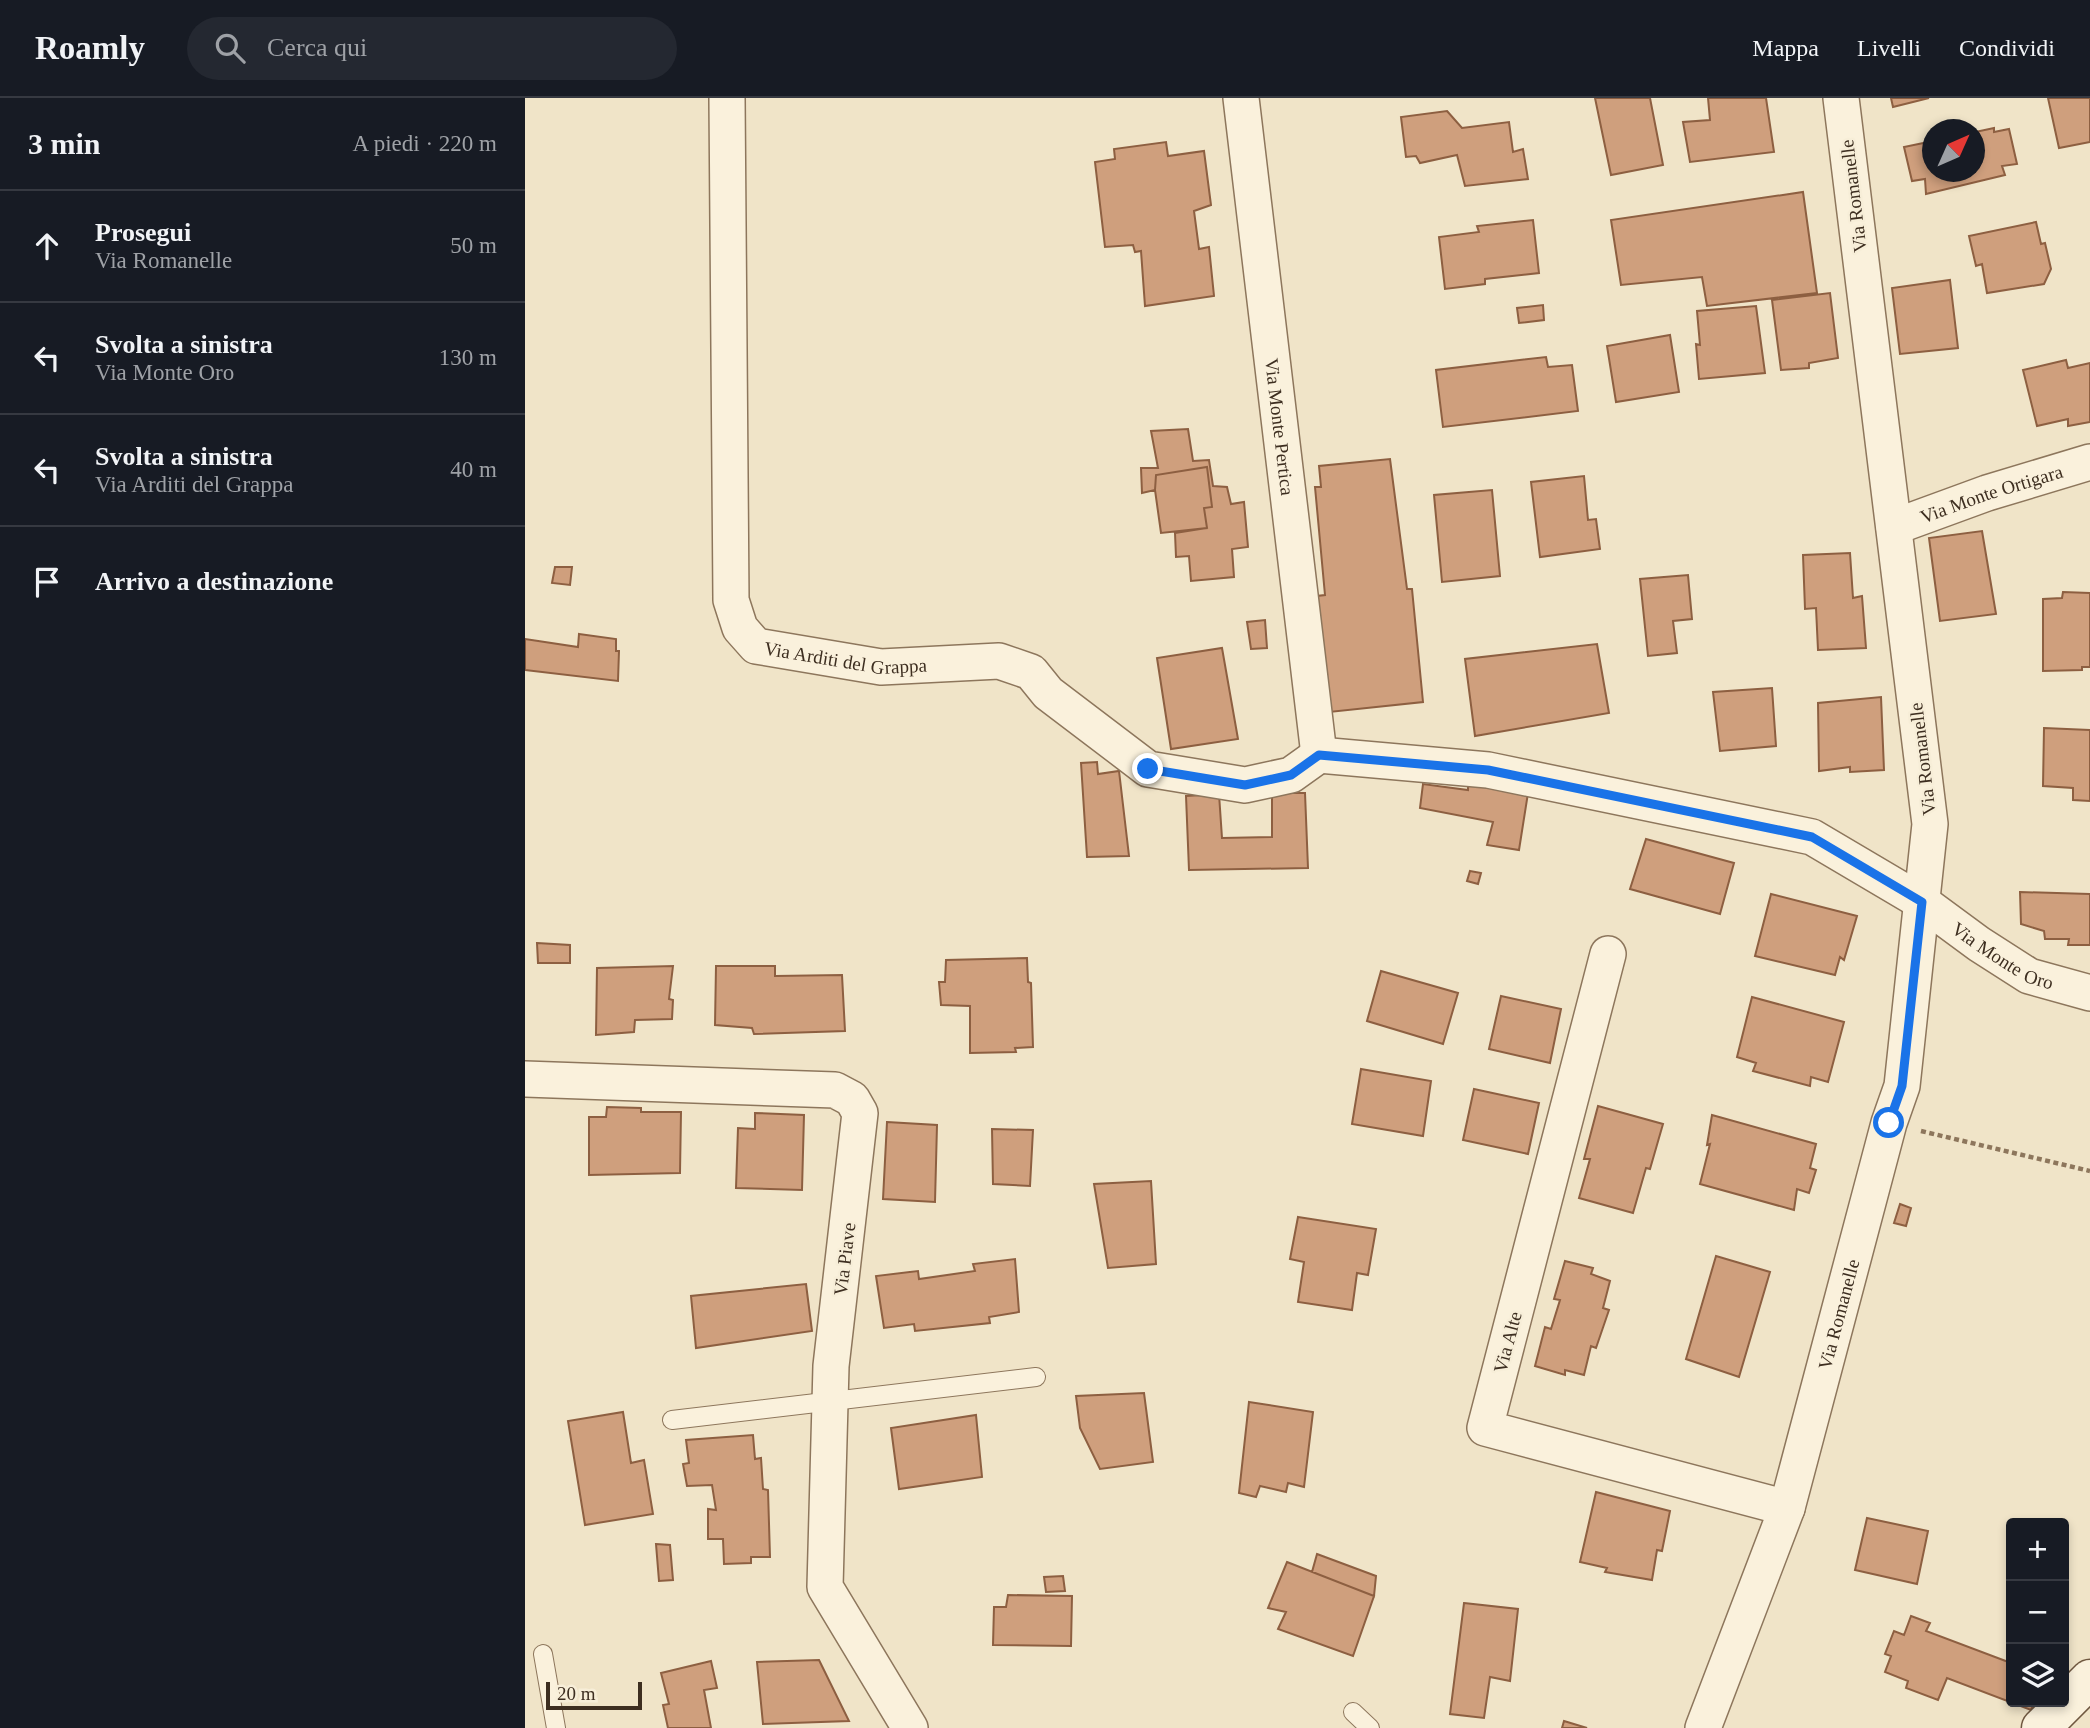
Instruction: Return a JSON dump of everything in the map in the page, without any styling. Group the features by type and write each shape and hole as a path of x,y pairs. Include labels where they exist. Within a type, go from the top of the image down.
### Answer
{"street":[{"name":"Via Arditi del Grappa","path":"727,98 731,600 740,628 756,646 881,667 999,662 1031,672 1048,693 1148,769 1245,785 1291,775 1319,755"},
{"name":"Via Monte Pertica","path":"1241,98 1319,755"},
{"name":"Via Romanelle","path":"1703,1728 1787,1508 1889,1123 1902,1086 1930,824 1841,98"},
{"name":"Via Monte Ortigara","path":"1894,527 1987,493 2090,462"},
{"name":"Via Monte Oro","path":"1319,755 1488,770 1812,837 1922,902 1979,944 2029,976 2090,993"},
{"name":"Via Alte","path":"1608,954 1485,1428 1787,1508"},
{"name":"Via Piave","path":"525,1079 835,1090 852,1099 860,1113 831,1366 825,1587 910,1728"},
{"path":"2041,1728 2090,1679"}],"lane":[{"path":"672,1419 1035,1377"},
{"path":"543,1654 556,1728"},
{"path":"1353,1713 1370,1728"}],"path":[{"path":"1889,1123 2090,1171"}],"building":[{"path":"1595,98 1650,98 1663,165 1611,175"},
{"path":"1708,98 1766,98 1774,152 1690,162 1683,122 1710,120"},
{"path":"1891,98 1929,98 1893,107"},
{"path":"2048,98 2090,98 2090,142 2059,148"},
{"path":"1447,111 1462,128 1509,122 1513,152 1523,149 1528,179 1465,186 1457,155 1420,163 1416,156 1406,157 1401,117"},
{"path":"1994,128 1994,132 2009,129 2017,164 2002,166 2005,175 1985,180 1985,130"},
{"path":"1166,142 1168,156 1204,151 1211,205 1194,211 1199,249 1209,247 1214,296 1145,306 1141,251 1135,252 1133,245 1105,247 1095,162 1115,159 1114,149"},
{"path":"1922,143 1922,179 1912,181 1904,147"},
{"path":"1925,182 1976,182 1926,194"},
{"path":"1803,192 1817,293 1707,306 1702,277 1621,285 1611,220"},
{"path":"1533,220 1539,273 1485,279 1485,284 1445,289 1439,237 1479,232 1477,226"},
{"path":"2036,222 2041,244 2045,243 2051,269 2044,284 1987,293 1982,264 1976,266 1969,236"},
{"path":"1950,280 1958,348 1900,354 1892,288"},
{"path":"1830,293 1838,358 1809,363 1809,368 1781,370 1772,300"},
{"path":"1543,305 1544,320 1519,323 1517,308"},
{"path":"1756,306 1765,373 1699,379 1697,311"},
{"path":"1670,335 1679,392 1616,402 1607,346"},
{"path":"1546,357 1548,367 1572,365 1578,411 1443,427 1436,370"},
{"path":"2066,360 2068,368 2090,363 2090,422 2068,426 2068,419 2037,426 2023,370"},
{"path":"1188,429 1193,461 1209,460 1213,486 1227,487 1231,504 1244,502 1248,547 1232,549 1234,577 1191,581 1189,556 1176,557 1175,533 1207,528 1204,508 1212,507 1207,467 1156,475 1155,490 1142,493 1141,468 1158,468 1151,431"},
{"path":"1390,459 1407,589 1412,589 1423,702 1320,713 1308,597 1325,595 1315,487 1321,487 1319,466"},
{"path":"1207,467 1212,507 1204,508 1207,528 1161,533 1155,490 1156,475"},
{"path":"1584,476 1588,520 1596,519 1600,549 1540,557 1531,482"},
{"path":"1492,490 1500,576 1442,582 1434,495"},
{"path":"1982,531 1996,614 1940,621 1929,538"},
{"path":"1850,553 1853,598 1862,596 1866,648 1818,650 1816,608 1805,609 1803,555"},
{"path":"555,567 572,567 570,585 552,583"},
{"path":"1688,575 1692,619 1673,621 1677,653 1648,656 1640,579"},
{"path":"2063,592 2090,593 2090,667 2082,667 2082,670 2043,671 2043,599 2062,598"},
{"path":"1265,620 1267,648 1251,649 1247,622"},
{"path":"579,634 616,639 616,651 619,651 618,681 525,670 525,639 578,647"},
{"path":"1597,644 1609,713 1475,736 1465,659"},
{"path":"1222,648 1238,739 1171,749 1157,658"},
{"path":"1772,688 1776,746 1720,751 1713,692"},
{"path":"1881,697 1884,770 1850,772 1850,767 1819,771 1818,703"},
{"path":"2044,728 2090,730 2090,801 2073,800 2073,788 2043,786"},
{"path":"1097,762 1098,774 1119,771 1129,856 1087,857 1081,763"},
{"path":"1468,781 1528,793 1519,850 1487,845 1493,822 1420,808 1423,784 1468,790"},
{"path":"1272,793 1305,793 1308,868 1189,870 1186,796 1219,794 1222,838 1272,837"},
{"path":"1646,839 1734,863 1720,914 1630,889"},
{"path":"1470,871 1481,873 1478,884 1467,881"},
{"path":"2020,892 2090,894 2090,945 2068,945 2069,939 2045,939 2044,931 2021,924"},
{"path":"1771,894 1857,916 1844,960 1840,957 1835,975 1755,956"},
{"path":"537,943 570,945 570,963 538,963"},
{"path":"1027,958 1028,982 1031,983 1033,1047 1015,1048 1016,1052 970,1053 970,1006 941,1005 939,982 945,982 946,960"},
{"path":"673,966 669,999 673,1000 672,1019 635,1020 634,1032 596,1035 597,968"},
{"path":"716,966 775,966 775,976 842,975 845,1031 754,1034 752,1028 715,1025"},
{"path":"1381,971 1458,993 1443,1044 1367,1021"},
{"path":"1501,996 1561,1009 1550,1063 1489,1049"},
{"path":"1752,997 1844,1022 1828,1082 1811,1077 1810,1086 1753,1071 1756,1063 1737,1057"},
{"path":"1361,1069 1431,1081 1423,1136 1352,1124"},
{"path":"1474,1089 1539,1103 1528,1154 1463,1140"},
{"path":"1598,1106 1663,1124 1633,1213 1579,1198 1590,1159 1584,1159"},
{"path":"607,1107 641,1108 641,1112 681,1112 680,1173 589,1175 589,1117 606,1117"},
{"path":"755,1113 804,1115 802,1190 736,1188 738,1128 755,1129"},
{"path":"1712,1115 1816,1144 1810,1168 1816,1170 1809,1193 1797,1189 1794,1210 1700,1184 1710,1144 1707,1145"},
{"path":"887,1122 937,1125 935,1202 883,1199"},
{"path":"992,1129 1033,1130 1030,1186 993,1184"},
{"path":"1151,1181 1156,1264 1108,1268 1094,1184"},
{"path":"1900,1204 1911,1208 1906,1226 1894,1223"},
{"path":"1298,1217 1376,1229 1368,1275 1357,1273 1352,1310 1298,1302 1304,1262 1290,1259"},
{"path":"1716,1256 1770,1272 1739,1377 1686,1359"},
{"path":"1015,1259 1019,1312 989,1317 990,1323 915,1331 914,1324 884,1328 876,1276 918,1271 919,1279 975,1271 973,1264"},
{"path":"1565,1261 1593,1268 1591,1274 1610,1281 1603,1308 1609,1310 1596,1348 1591,1346 1584,1375 1565,1370 1565,1375 1535,1366 1545,1327 1551,1329 1560,1300 1554,1299"},
{"path":"806,1284 812,1331 696,1348 691,1296"},
{"path":"1144,1393 1153,1462 1100,1469 1080,1428 1076,1396"},
{"path":"1249,1402 1313,1412 1304,1487 1288,1483 1286,1492 1260,1486 1256,1497 1239,1493"},
{"path":"623,1412 631,1463 644,1460 653,1514 585,1525 568,1421"},
{"path":"976,1415 982,1477 899,1489 891,1428"},
{"path":"753,1435 755,1459 761,1458 763,1489 768,1490 770,1557 751,1557 751,1563 724,1564 723,1539 708,1539 708,1509 716,1510 712,1485 687,1486 683,1464 689,1463 686,1440"},
{"path":"1596,1492 1670,1511 1662,1551 1657,1550 1652,1580 1605,1572 1607,1568 1580,1562"},
{"path":"1867,1518 1928,1531 1917,1584 1855,1570"},
{"path":"656,1544 670,1545 673,1580 659,1581"},
{"path":"1317,1554 1376,1576 1374,1596 1312,1572"},
{"path":"1287,1562 1374,1596 1353,1656 1278,1629 1286,1612 1268,1608"},
{"path":"1063,1576 1065,1591 1046,1592 1044,1577"},
{"path":"1008,1595 1072,1596 1071,1646 993,1645 994,1607 1006,1607"},
{"path":"1464,1603 1518,1609 1510,1681 1490,1677 1484,1718 1450,1714"},
{"path":"1911,1616 1930,1623 1926,1631 2006,1661 2006,1700 1947,1678 1938,1700 1906,1688 1908,1681 1885,1672 1891,1656 1885,1654 1894,1631 1904,1635"},
{"path":"819,1660 849,1721 763,1724 757,1662"},
{"path":"711,1661 717,1688 704,1690 711,1728 668,1728 663,1705 669,1704 661,1673"},
{"path":"1564,1721 1587,1728 1562,1728"}],"route":[{"path":"1148,769 1245,785 1291,775 1319,755 1488,770 1812,837 1922,902 1902,1086 1889,1123"}]}
